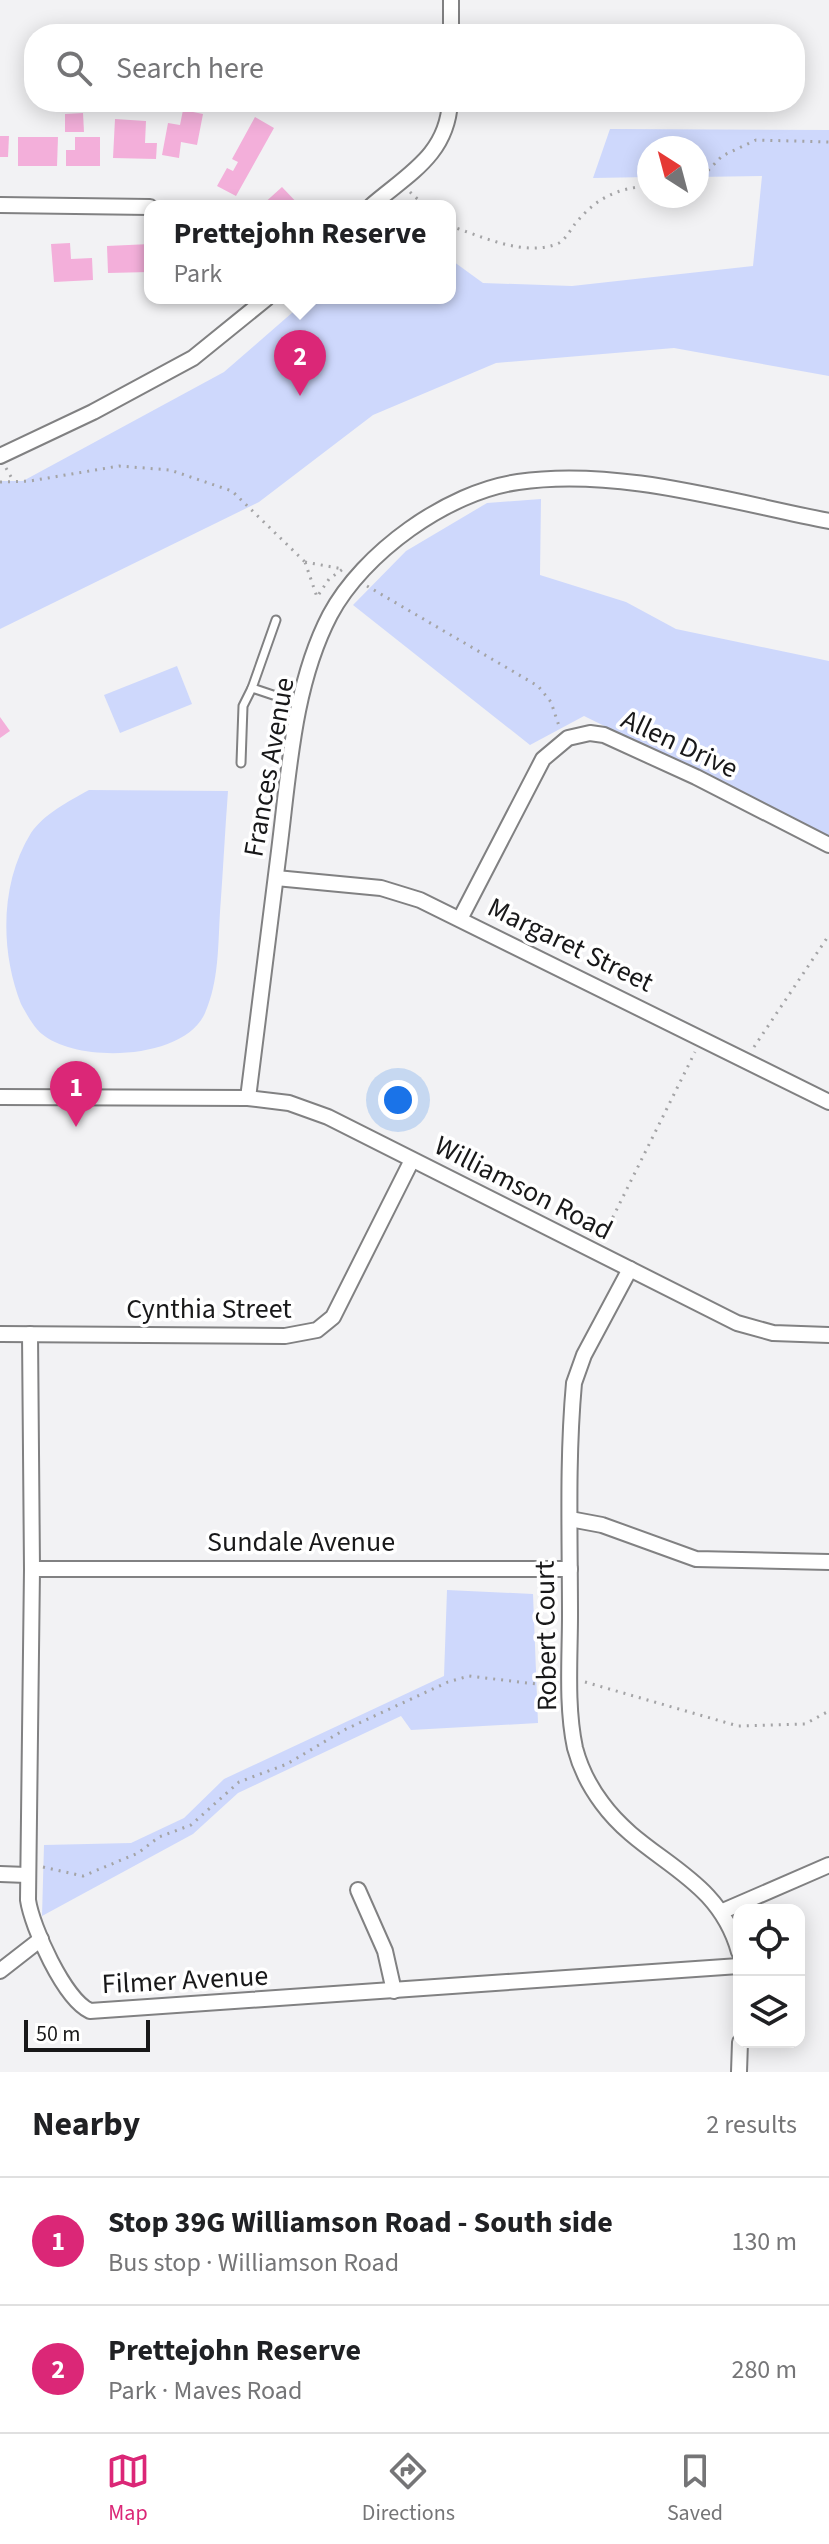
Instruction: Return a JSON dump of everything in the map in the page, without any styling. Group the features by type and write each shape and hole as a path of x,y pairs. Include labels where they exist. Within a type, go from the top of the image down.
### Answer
{"street":[{"path":"451,0 451,24"},
{"path":"378,200 436,148 446,133 449,112"},
{"path":"0,205 144,207"},
{"path":"2,461 193,358 260,304"},
{"name":"Frances Avenue","path":"248,1098 300,704 328,619 342,596 373,562 422,519 501,486 526,481 613,481 829,521"},
{"name":"Allen Drive","path":"460,919 543,759 562,741 582,734 604,735 651,755 829,845"},
{"name":"Margaret Street","path":"276,878 393,890 460,919 829,1102"},
{"name":"Williamson Road","path":"0,1097 248,1098 307,1108 737,1323 773,1333 829,1335"},
{"name":"Cynthia Street","path":"0,1334 285,1336 317,1330 339,1308 412,1160"},
{"name":"Robert Court","path":"630,1269 584,1355 574,1383 570,1682 575,1745 586,1776 601,1803 723,1911 733,1937"},
{"name":"Filmer Avenue","path":"30,1334 32,1569 27,1870 30,1913 74,2001 90,2011 733,1966"},
{"path":"570,1519 602,1525 696,1559 829,1562"},
{"name":"Sundale Avenue","path":"32,1569 570,1569"},
{"path":"723,1911 829,1865"},
{"path":"0,1874 27,1870"},
{"path":"358,1890 385,1951 394,1991"},
{"path":"0,1971 41,1939"},
{"path":"739,2072 740,2048"}],"lane":[{"path":"241,763 243,706 276,620"},
{"path":"252,688 300,704"}],"path":[{"path":"709,170 722,156 756,140 829,142"},
{"path":"456,228 498,242 530,247 560,242 597,200 622,188 637,187"},
{"path":"2,461 14,482"},
{"path":"0,482 119,466 170,470 232,491 305,562 317,597 329,579 343,569 305,562"},
{"path":"363,584 538,686 551,702 559,726"},
{"path":"746,1060 829,935"},
{"path":"596,1252 703,1038"},
{"path":"27,1870 83,1876 138,1853 159,1837 191,1825 239,1782 287,1764 344,1730 448,1682 469,1676 570,1682 738,1726 805,1724 829,1711"}],"shaded area":[{"path":"610,129 829,130 829,376 674,348 496,363 373,415 259,502 0,629 0,481 23,481 224,372 302,304 456,304 456,263 483,283 572,286 753,266 762,176 709,177 709,136 637,136 637,177 593,178"},
{"path":"541,499 540,575 626,602 676,629 829,661 829,836 584,716 530,745 353,605 406,551 487,503"},
{"path":"177,666 192,704 120,733 104,695"},
{"path":"89,790 228,791 217,963 210,1001 194,1029 154,1048 104,1053 59,1044 42,1034 33,1024 21,1004 14,983 9,962 6,917 13,873 21,852 31,833 43,820 57,808"},
{"path":"447,1590 533,1594 538,1723 411,1730 401,1716 238,1793 193,1834 42,1916 44,1845 131,1843 184,1818 224,1779 444,1676"}],"building":[{"path":"183,112 203,114 197,145 181,142 179,158 162,155 168,123 180,125"},
{"path":"83,113 84,132 65,132 65,114"},
{"path":"255,117 274,128 236,196 217,186 227,168 233,171 238,162 232,159"},
{"path":"115,119 146,121 145,143 157,143 156,159 113,158"},
{"path":"0,136 9,136 8,157 0,157"},
{"path":"18,137 58,137 57,166 18,166"},
{"path":"75,137 100,137 100,166 66,166 66,150 75,150"},
{"path":"282,187 294,200 268,200"},
{"path":"70,243 71,259 92,258 93,280 54,282 51,244"},
{"path":"144,244 144,272 108,273 107,246"},
{"path":"0,717 10,731 0,738"}],"place":[{"name":"Prettejohn Reserve","path":"300,396"},
{"name":"Stop 39G Williamson Road - South side","path":"76,1127"}]}
